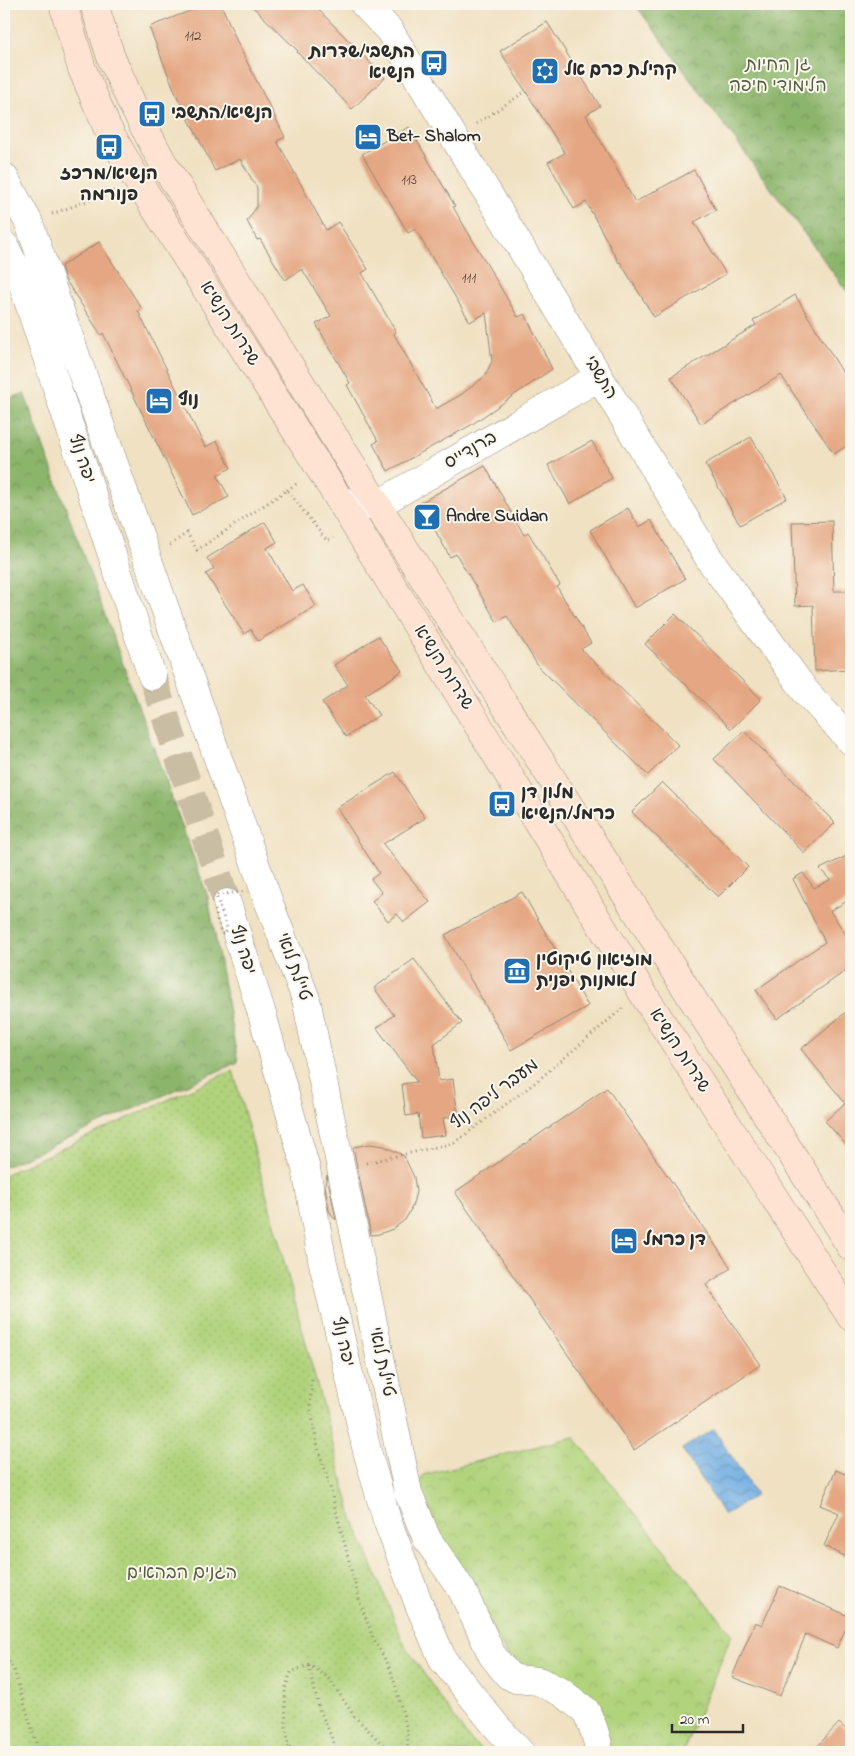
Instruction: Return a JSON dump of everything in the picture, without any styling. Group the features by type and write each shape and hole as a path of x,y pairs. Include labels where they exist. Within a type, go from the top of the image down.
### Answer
{"street":[{"name":"שדרות הנשיא","path":"63,4 82,69 107,126 138,181 340,499 644,995 851,1318"},
{"name":"שדרות הנשיא","path":"94,4 111,57 132,104 163,163 377,505 851,1246"},
{"name":"התשבי","path":"364,4 388,30 710,560 806,692 851,741"},
{"path":"4,177 29,223 239,902"},
{"name":"יפה נוף","path":"4,245 20,276 152,676"},
{"name":"ברנדייס","path":"377,505 600,377"},
{"path":"340,499 359,506 377,505"},
{"name":"טיילת לואי","path":"239,902 306,999 408,1492 427,1539 462,1590 492,1655 508,1675 516,1679 538,1681 561,1692 586,1711 594,1730 598,1752"},
{"name":"יפה נוף","path":"239,902 262,1014 306,1169 322,1259 366,1451 387,1520 420,1608 443,1660 496,1726 520,1752"}],"path":[{"path":"454,139 526,91"},
{"path":"29,223 138,181"},
{"path":"169,545 187,533 197,550 287,490 327,541 355,524"},
{"path":"239,902 216,895 227,928 225,934 221,933 239,902"},
{"name":"מעבר ליפה נוף","path":"341,1169 454,1143 536,1082 618,1013"},
{"path":"312,1380 310,1406 317,1446 328,1480 360,1603 374,1640 389,1666 397,1691 407,1730 408,1744 406,1752"},
{"path":"4,1653 14,1670 39,1752"},
{"path":"290,1752 286,1729 285,1689 291,1672 309,1666 330,1678 354,1716 390,1752"},
{"path":"309,1666 319,1708 337,1752"}],"green space":[{"name":"גן החיות הלימודי חיפה","path":"635,4 851,4 851,297"},
{"path":"24,393 208,897 238,1062 4,1167 4,401"},
{"name":"הגנים הבהאים","path":"233,1070 352,1516 405,1646 466,1735 483,1752 4,1752 4,1175"},
{"path":"574,1437 732,1634 683,1752 608,1752 607,1736 512,1663 451,1556 418,1489 423,1475"}],"water":[{"path":"714,1429 756,1495 724,1515 682,1449"}],"building":[{"path":"207,4 221,4 238,44 285,137 277,141 326,230 338,222 368,269 362,273 396,332 394,334 436,409 462,394 485,376 492,361 486,313 470,322 415,229 408,233 362,154 409,127 455,206 453,207 518,317 525,314 552,369 471,425 388,471 373,444 378,441 347,385 350,383 316,324 331,316 302,269 285,280 260,239 257,240 247,221 257,206 257,188 240,159 215,171 176,94 149,27"},
{"path":"250,4 313,4 385,78 352,109 298,51"},
{"path":"547,22 600,106 586,115 635,202 694,170 716,210 694,222 726,274 654,317 619,263 586,202 574,209 548,162 565,153 500,51"},
{"path":"99,242 142,309 138,311 205,447 217,441 231,468 217,475 229,497 192,515 103,333 101,335 65,279 61,266"},
{"path":"795,295 843,373 851,368 851,443 834,454 781,375 701,424 671,377 756,325 753,321"},
{"path":"751,437 787,498 740,525 705,464"},
{"path":"592,441 612,478 570,504 548,465"},
{"path":"485,466 524,535 528,532 560,585 557,587 591,643 581,649 678,745 648,775 538,666 507,616 497,622 456,554 450,557 420,503"},
{"path":"628,508 639,527 651,520 685,579 635,608 590,530"},
{"path":"832,521 834,591 851,591 851,669 815,671 813,605 795,606 792,522"},
{"path":"265,522 277,542 267,548 292,591 303,585 316,606 258,641 251,629 244,634 206,574 214,569 207,558"},
{"path":"675,614 761,699 731,729 645,644"},
{"path":"378,636 402,671 365,695 379,715 346,737 322,702 348,685 334,665"},
{"path":"744,731 835,823 804,853 714,759"},
{"path":"395,772 425,818 383,844 430,902 404,922 397,914 388,921 372,901 382,893 371,879 379,873 337,808"},
{"path":"662,782 748,867 718,897 632,812"},
{"path":"851,854 851,902 849,900 830,911 851,942 851,967 777,1019 756,990 825,942 793,879 803,873 814,888 830,880 820,869"},
{"name":"מוזיאון טיקוטין לאמנות יפנית","path":"522,892 588,1006 511,1050 445,935"},
{"path":"414,959 462,1023 434,1044 439,1081 453,1079 458,1116 443,1118 446,1135 421,1138 418,1114 406,1116 402,1084 417,1082 377,1028 394,1015 374,988"},
{"path":"851,1008 851,1150 825,1121 845,1103 801,1049"},
{"path":"607,1088 731,1268 706,1285 760,1365 634,1450 455,1192"},
{"path":"370,1144 384,1146 404,1156 414,1177 416,1192 412,1207 405,1220 393,1229 371,1235 353,1147"},
{"path":"327,1175 336,1220 329,1211 325,1185"},
{"path":"836,1470 851,1477 851,1559 824,1546 839,1513 820,1505"},
{"path":"780,1586 851,1617 837,1648 806,1634 780,1696 732,1677 755,1622 762,1625"},
{"path":"839,1723 851,1734 851,1752 812,1752"}],"tunnel":[{"path":"152,676 227,903"}],"place":[{"name":"התשבי/שדרות הנשיא","path":"434,63"},
{"name":"קהילת כרם אל","path":"545,71"},
{"name":"הנשיא/התשבי","path":"152,114"},
{"name":"Bet- Shalom","path":"368,137"},
{"name":"הנשיא/מרכז פנורמה","path":"109,147"},
{"name":"נוף","path":"159,401"},
{"name":"Andre Suidan","path":"427,517"},
{"name":"מלון דן כרמל/הנשיא","path":"502,804"},
{"name":"מוזיאון טיקוטין לאמנות יפנית","path":"517,971"},
{"name":"דן כרמל","path":"624,1241"}]}
